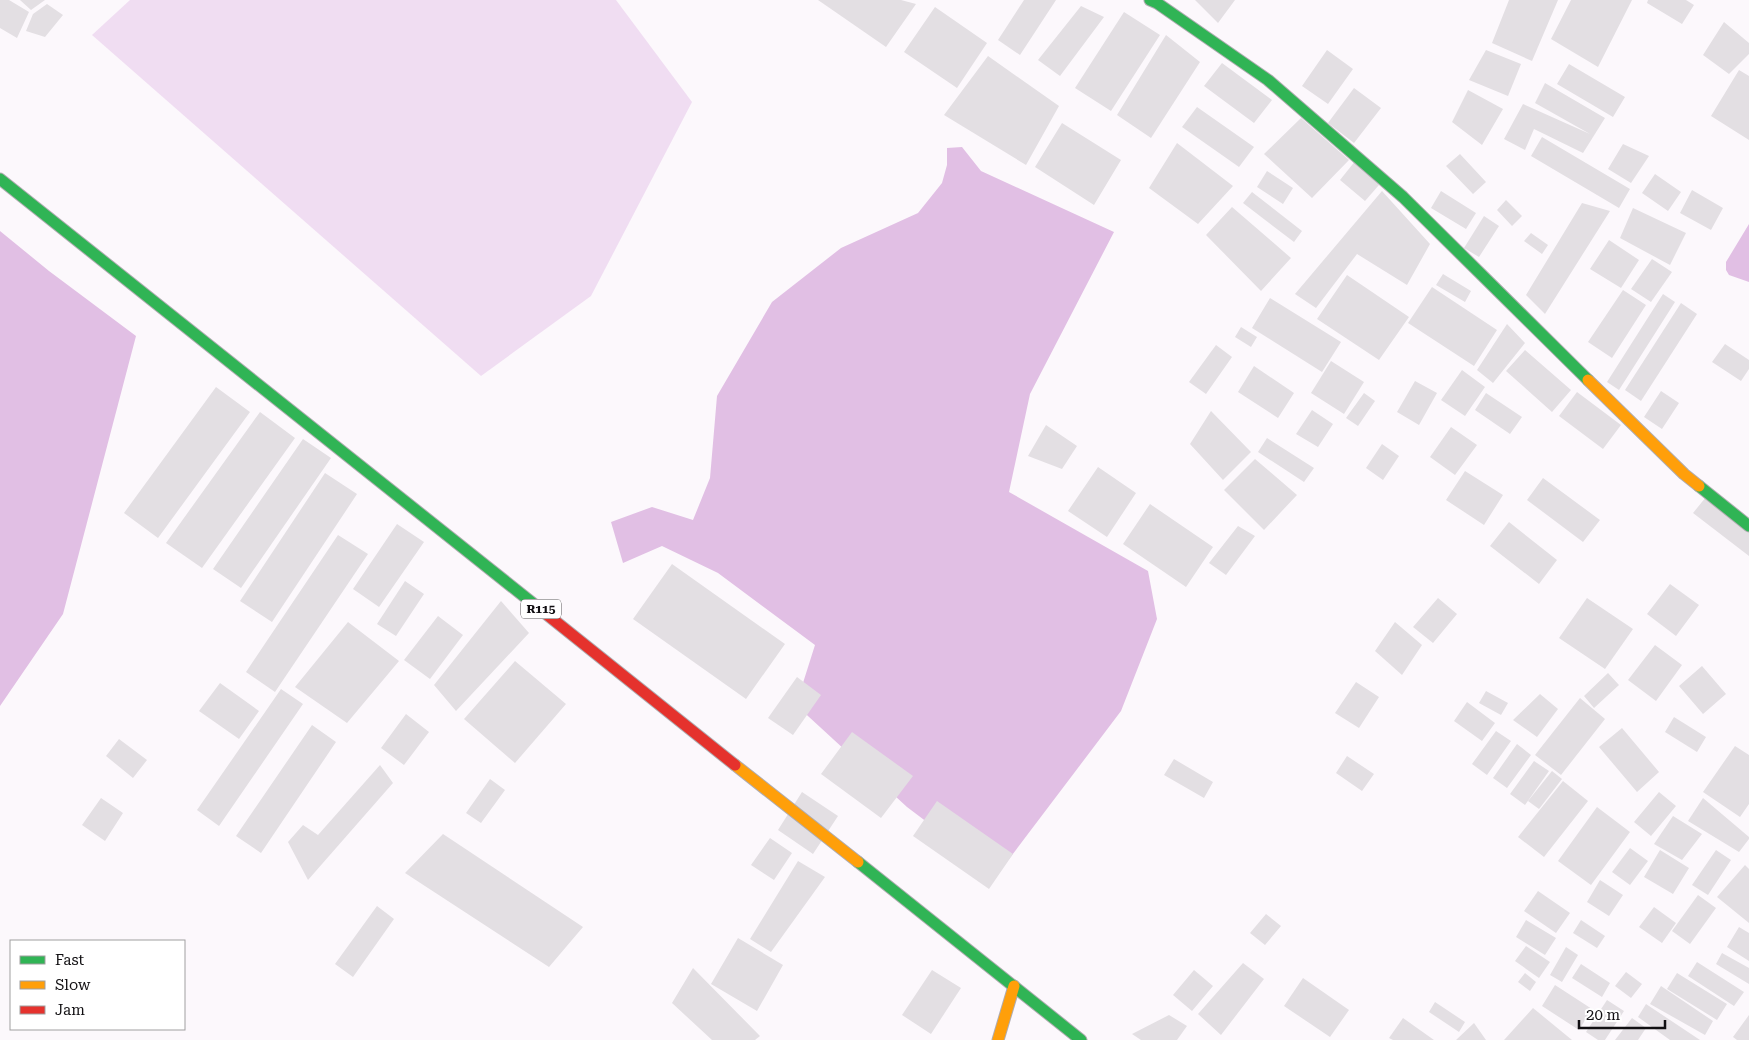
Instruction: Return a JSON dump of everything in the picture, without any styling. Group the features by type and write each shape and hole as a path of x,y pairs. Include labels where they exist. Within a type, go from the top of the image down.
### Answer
{"main road":[{"path":"1150,0 1268,80 1403,197 1684,474 1749,526"},
{"name":"R115","path":"0,179 1081,1040"},
{"path":"998,1040 1014,986"}],"shaded area":[{"path":"130,0 616,0 692,102 591,296 481,376 92,35"},
{"path":"962,147 981,171 1114,232 1030,394 1009,492 1148,571 1157,619 1121,711 997,875 907,807 796,705 815,645 718,573 662,546 623,563 611,522 652,507 693,520 710,478 717,396 772,302 841,248 918,213 942,183 947,165 947,148"},
{"path":"1749,224 1749,282 1729,275 1726,270 1726,262"},
{"path":"0,231 49,271 136,336 63,614 0,706"}],"building":[{"path":"0,0 9,0 29,12 17,38 0,28"},
{"path":"20,0 45,0 31,10"},
{"path":"818,0 901,0 916,4 886,47"},
{"path":"1024,0 1056,0 1020,55 998,40"},
{"path":"1195,0 1235,0 1218,23"},
{"path":"1509,0 1558,0 1532,61 1492,43"},
{"path":"1571,0 1632,0 1598,67 1551,39"},
{"path":"1648,0 1686,0 1694,5 1682,24 1647,3"},
{"path":"47,4 63,15 45,37 26,31 33,14"},
{"path":"1081,6 1104,17 1060,76 1038,60"},
{"path":"935,7 987,43 957,88 904,52"},
{"path":"1124,12 1160,35 1111,111 1075,88"},
{"path":"1724,22 1749,43 1749,54 1729,74 1703,55"},
{"path":"1166,35 1200,62 1151,138 1117,115"},
{"path":"1327,50 1353,69 1328,104 1302,86"},
{"path":"1486,50 1521,64 1508,96 1469,80"},
{"path":"988,56 1059,106 1026,165 944,115"},
{"path":"1222,63 1272,100 1254,123 1204,86"},
{"path":"1569,64 1625,97 1613,117 1557,84"},
{"path":"1739,70 1749,76 1749,140 1711,116"},
{"path":"1545,83 1605,118 1583,153 1534,129 1525,150 1504,139 1523,104 1590,134 1535,103"},
{"path":"1354,88 1381,108 1354,143 1328,123"},
{"path":"1468,90 1503,109 1482,145 1452,122"},
{"path":"1197,107 1254,147 1239,167 1182,127"},
{"path":"1301,118 1349,160 1312,198 1264,154"},
{"path":"1062,123 1121,160 1094,205 1035,167"},
{"path":"1542,137 1630,189 1619,208 1531,156"},
{"path":"1177,143 1233,186 1198,224 1149,188"},
{"path":"1623,144 1649,156 1631,183 1608,169"},
{"path":"1460,154 1486,182 1473,194 1446,166"},
{"path":"1356,160 1379,185 1365,201 1340,180"},
{"path":"1267,171 1293,188 1283,204 1257,187"},
{"path":"1655,174 1681,192 1668,211 1642,193"},
{"path":"1692,190 1723,208 1711,230 1680,213"},
{"path":"1382,191 1430,244 1407,285 1357,254 1316,308 1295,294"},
{"path":"1441,191 1476,213 1466,229 1431,208"},
{"path":"1252,192 1302,231 1294,242 1243,203"},
{"path":"1506,200 1522,216 1512,226 1497,210"},
{"path":"1582,203 1610,211 1545,314 1526,295"},
{"path":"1232,207 1291,258 1261,291 1206,235"},
{"path":"1633,208 1686,233 1670,265 1620,238"},
{"path":"1484,216 1499,226 1479,257 1464,248"},
{"path":"1531,233 1548,245 1542,254 1524,241"},
{"path":"1609,240 1639,260 1621,288 1590,269"},
{"path":"1652,259 1672,272 1651,302 1631,289"},
{"path":"1443,274 1471,291 1465,302 1436,285"},
{"path":"1347,275 1409,317 1379,360 1317,319"},
{"path":"1432,287 1497,330 1474,366 1408,323"},
{"path":"1623,290 1646,305 1612,358 1588,342"},
{"path":"1663,294 1675,302 1619,390 1607,382"},
{"path":"1270,298 1341,342 1322,372 1252,328"},
{"path":"1681,303 1697,314 1641,401 1625,390"},
{"path":"1507,324 1525,343 1493,383 1477,370"},
{"path":"1241,327 1257,337 1251,347 1235,337"},
{"path":"1725,344 1749,360 1749,369 1741,381 1712,362"},
{"path":"1216,345 1232,357 1206,394 1189,382"},
{"path":"1525,350 1571,390 1552,412 1506,371"},
{"path":"1331,361 1364,382 1344,414 1311,393"},
{"path":"1254,366 1294,393 1278,418 1238,392"},
{"path":"1462,370 1485,387 1465,416 1441,400"},
{"path":"1415,381 1437,393 1419,425 1397,412"},
{"path":"216,387 250,412 158,538 124,513"},
{"path":"1661,391 1679,403 1662,429 1644,417"},
{"path":"1577,392 1621,425 1603,449 1559,416"},
{"path":"1364,393 1375,401 1358,426 1346,418"},
{"path":"1486,393 1522,417 1510,434 1475,410"},
{"path":"1312,410 1333,424 1318,447 1296,434"},
{"path":"1211,411 1251,452 1223,480 1190,444"},
{"path":"260,412 295,438 202,568 166,543"},
{"path":"1046,425 1077,446 1062,469 1028,456"},
{"path":"1451,427 1477,445 1455,475 1430,457"},
{"path":"1267,438 1314,468 1304,482 1258,452"},
{"path":"303,439 331,458 241,588 213,569"},
{"path":"1382,444 1399,456 1383,480 1366,468"},
{"path":"1255,459 1297,495 1264,530 1224,490"},
{"path":"1098,467 1136,493 1107,537 1068,511"},
{"path":"1465,471 1503,495 1484,525 1446,500"},
{"path":"325,473 357,494 272,622 240,601"},
{"path":"1543,478 1600,520 1583,542 1527,500"},
{"path":"1706,497 1749,530 1749,556 1693,513"},
{"path":"1150,504 1213,547 1186,587 1123,544"},
{"path":"1509,522 1557,560 1539,584 1490,546"},
{"path":"397,524 424,542 379,607 353,589"},
{"path":"1238,526 1255,536 1226,575 1209,563"},
{"path":"338,535 368,554 275,692 246,672"},
{"path":"672,564 785,644 746,699 633,619"},
{"path":"405,581 424,594 396,636 377,624"},
{"path":"1670,584 1699,605 1676,636 1647,614"},
{"path":"1438,598 1457,614 1433,643 1413,627"},
{"path":"1587,598 1633,629 1605,669 1559,638"},
{"path":"501,601 529,633 456,711 434,685"},
{"path":"438,616 463,635 430,679 404,660"},
{"path":"348,622 399,661 347,723 295,687"},
{"path":"1395,622 1422,645 1402,675 1375,651"},
{"path":"1655,645 1682,665 1656,701 1628,680"},
{"path":"515,661 566,704 515,763 464,719"},
{"path":"1702,666 1726,694 1703,714 1679,686"},
{"path":"1608,673 1619,685 1594,708 1584,696"},
{"path":"797,677 821,695 793,735 768,718"},
{"path":"1356,682 1379,697 1359,728 1335,713"},
{"path":"220,683 259,711 239,739 199,711"},
{"path":"281,689 303,704 219,826 197,810"},
{"path":"1486,691 1508,703 1501,715 1479,703"},
{"path":"1540,694 1558,709 1537,737 1513,720"},
{"path":"1580,698 1605,719 1561,775 1535,755"},
{"path":"1467,702 1495,723 1482,741 1454,721"},
{"path":"406,714 429,732 404,765 381,748"},
{"path":"1674,717 1706,737 1697,752 1665,732"},
{"path":"312,725 336,742 261,853 236,836"},
{"path":"1622,728 1659,772 1637,792 1599,747"},
{"path":"1496,731 1511,741 1487,775 1472,764"},
{"path":"852,732 913,776 881,818 821,774"},
{"path":"119,739 147,760 133,778 106,756"},
{"path":"1517,744 1531,755 1507,788 1493,778"},
{"path":"1735,746 1749,755 1749,804 1740,817 1703,792"},
{"path":"1347,756 1374,774 1362,791 1336,773"},
{"path":"1174,759 1213,782 1204,798 1164,775"},
{"path":"1534,761 1549,771 1525,805 1510,794"},
{"path":"380,765 393,783 308,880 288,842 303,825 318,835"},
{"path":"1552,771 1562,779 1539,809 1528,801"},
{"path":"490,779 505,790 481,823 466,813"},
{"path":"1563,781 1588,801 1544,857 1518,837"},
{"path":"802,792 838,816 813,854 778,830"},
{"path":"1659,792 1676,806 1651,836 1634,822"},
{"path":"101,798 123,813 105,841 82,825"},
{"path":"1703,798 1749,837 1739,852 1688,821"},
{"path":"937,801 1013,854 989,889 913,836"},
{"path":"1597,807 1630,832 1591,885 1558,861"},
{"path":"1673,816 1702,834 1682,860 1654,844"},
{"path":"443,834 583,927 549,967 405,873"},
{"path":"770,838 792,853 774,880 751,865"},
{"path":"1630,848 1648,861 1630,885 1612,872"},
{"path":"1660,850 1689,868 1673,894 1644,877"},
{"path":"1716,850 1731,860 1708,895 1692,885"},
{"path":"798,861 825,877 771,952 750,939"},
{"path":"1745,865 1749,869 1749,923 1717,897"},
{"path":"1600,880 1623,895 1609,916 1587,902"},
{"path":"1538,891 1570,913 1556,933 1524,911"},
{"path":"1698,895 1716,908 1690,944 1672,931"},
{"path":"377,906 394,919 353,977 335,964"},
{"path":"1654,907 1676,923 1662,943 1639,927"},
{"path":"1266,914 1281,926 1265,945 1250,933"},
{"path":"1526,920 1556,938 1545,955 1516,937"},
{"path":"1581,920 1605,936 1597,948 1573,933"},
{"path":"1739,927 1749,933 1749,961 1727,947"},
{"path":"738,938 783,965 757,1011 711,984"},
{"path":"1526,946 1550,962 1539,978 1515,961"},
{"path":"1566,947 1578,955 1562,982 1550,975"},
{"path":"1722,953 1749,968 1749,984 1716,964"},
{"path":"1697,962 1744,992 1734,1006 1688,976"},
{"path":"1243,963 1264,979 1221,1035 1198,1014"},
{"path":"1581,964 1610,983 1602,997 1572,978"},
{"path":"693,968 760,1036 755,1040 712,1040 672,1003"},
{"path":"932,970 961,988 931,1034 902,1015"},
{"path":"1194,970 1213,986 1192,1011 1173,995"},
{"path":"1626,972 1642,984 1631,998 1615,986"},
{"path":"1525,973 1536,982 1530,991 1518,982"},
{"path":"1677,973 1727,1004 1717,1020 1667,989"},
{"path":"1303,978 1349,1010 1330,1037 1284,1006"},
{"path":"1555,985 1592,1009 1579,1030 1542,1006"},
{"path":"1661,986 1713,1021 1705,1035 1650,1004"},
{"path":"1607,1000 1624,1011 1605,1040 1598,1040 1586,1032"},
{"path":"1435,1002 1465,1022 1459,1032 1429,1012"},
{"path":"1646,1004 1700,1040 1670,1040 1638,1017"},
{"path":"1533,1008 1572,1040 1504,1040"},
{"path":"1169,1015 1187,1026 1177,1040 1141,1040 1132,1034"},
{"path":"1749,1015 1749,1040 1737,1040 1733,1037"},
{"path":"1403,1018 1434,1040 1393,1040 1389,1038"},
{"path":"1632,1018 1646,1028 1638,1040 1615,1040"},
{"path":"1474,1023 1486,1040 1456,1040"}],"traffic: fast":[{"path":"1150,0 1268,80 1403,197 1588,380"},
{"path":"0,179 545,613"},
{"path":"1699,486 1749,526"},
{"path":"858,862 1081,1040"}],"traffic: slow":[{"path":"1588,380 1684,474 1699,486"},
{"path":"735,765 858,862"},
{"path":"998,1040 1014,986"}],"traffic: jam":[{"path":"545,613 735,765"}]}
